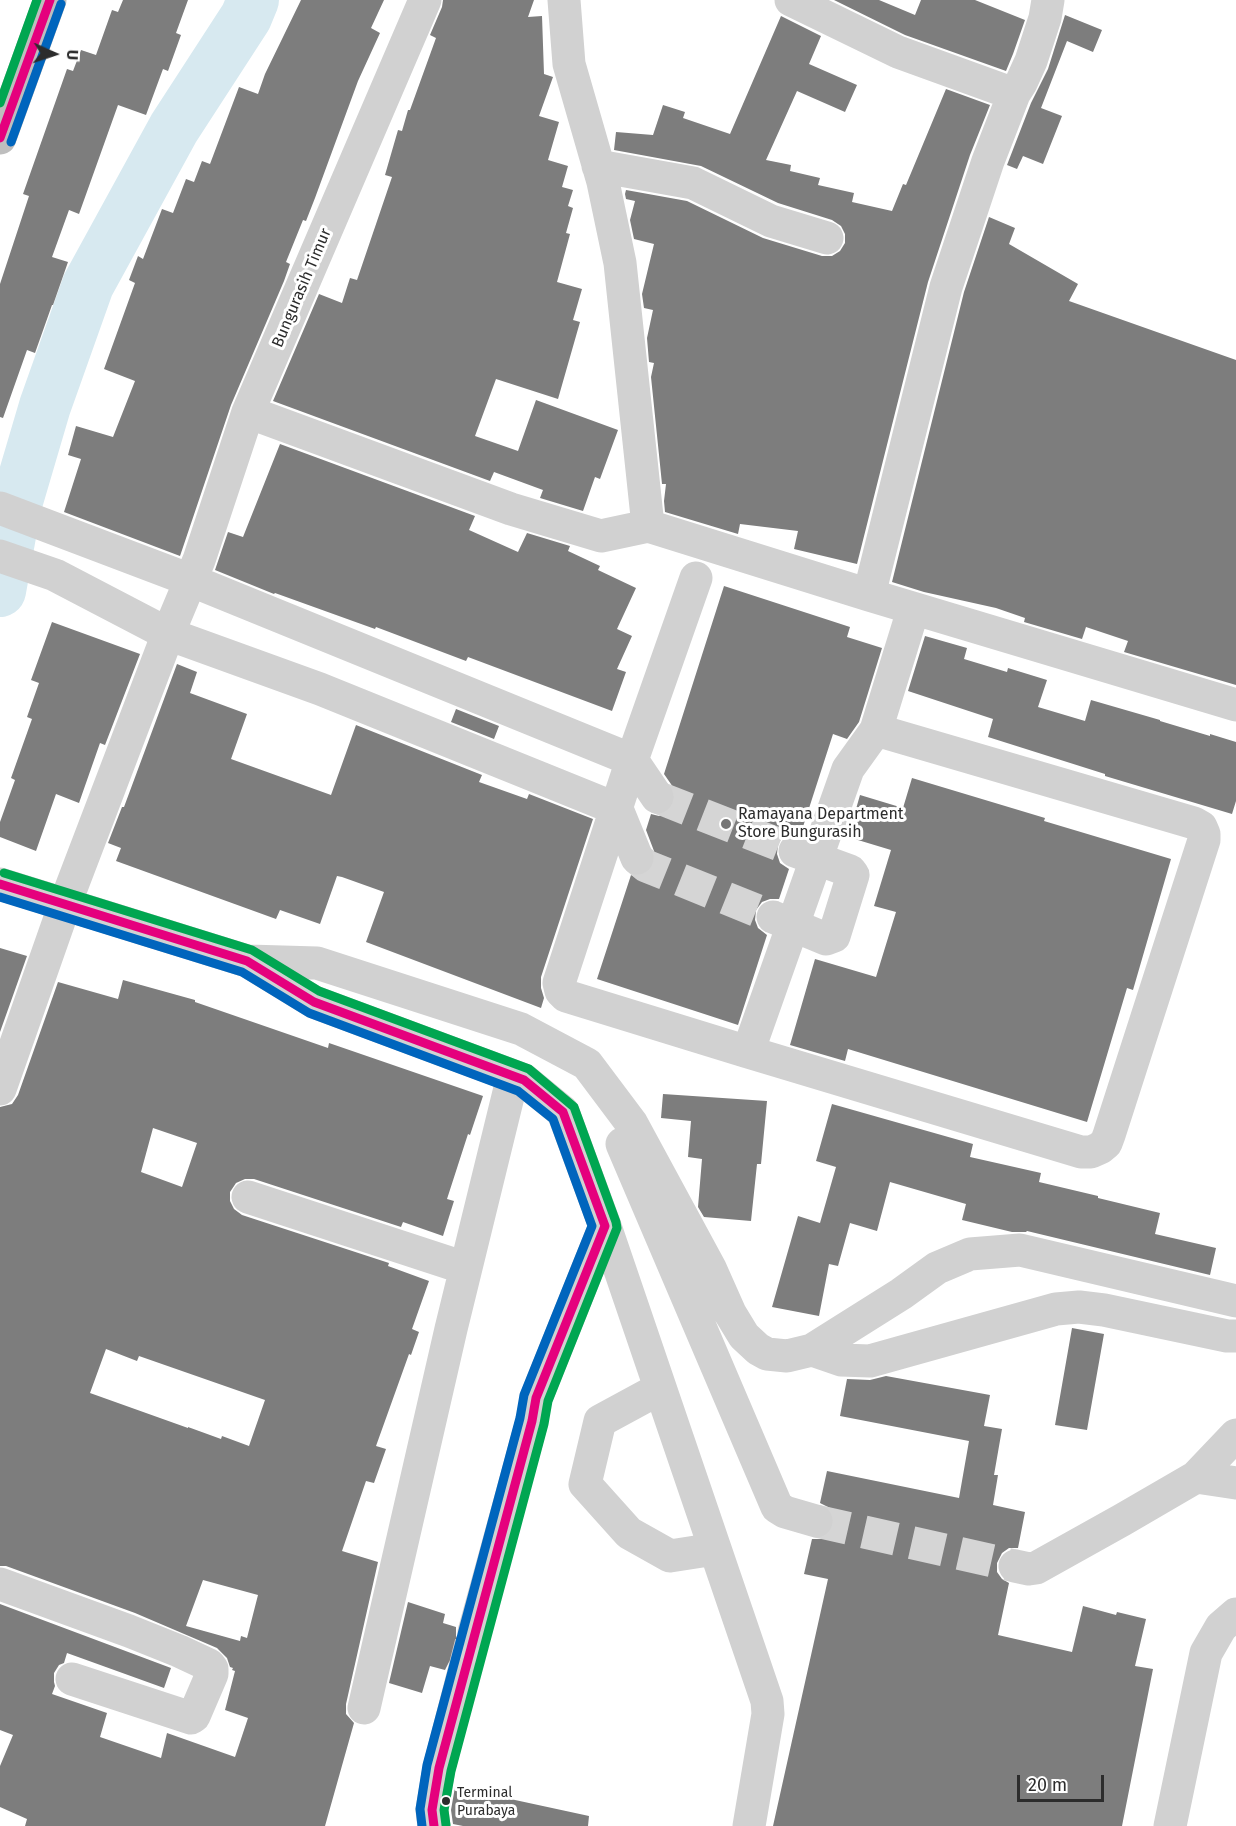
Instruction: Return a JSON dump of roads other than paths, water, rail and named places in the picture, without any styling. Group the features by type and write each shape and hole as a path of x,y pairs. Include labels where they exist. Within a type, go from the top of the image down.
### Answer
{"highway":[{"path":"0,138 50,0"}],"street":[{"name":"Bungurasih Timur","path":"0,1089 65,904 168,634 199,560 248,412 425,0"},
{"path":"564,0 569,64 603,182 620,262 648,526"},
{"path":"790,0 898,52 1014,94"},
{"path":"869,595 946,287 988,161 1014,94 1031,61 1045,18 1048,0"},
{"path":"598,166 693,183 771,221 826,238"},
{"path":"248,412 511,509 602,536 648,526 1236,705"},
{"path":"0,508 190,580 632,760 657,797"},
{"path":"44,571 58,530"},
{"path":"0,556 44,571 168,634 320,689 617,809 637,858"},
{"path":"696,578 632,760 559,983 561,991 566,996 1082,1152 1091,1152 1100,1148 1107,1143 1204,840 1202,828 1194,823 876,730"},
{"path":"748,1052 783,920 806,855 848,769 876,730 910,620"},
{"path":"320,689 338,640"},
{"path":"0,884 247,961 314,1002 524,1080 563,1112 647,1346 659,1389 767,1701 768,1714 749,1826"},
{"path":"247,961 317,963 521,1029 587,1064 632,1124 744,1336 767,1354 787,1356 812,1350 901,1294 937,1268 970,1254 1020,1250 1236,1301"},
{"path":"587,1064 777,1506 785,1512 816,1521"},
{"path":"364,1708 465,1268 513,1076"},
{"path":"248,1197 465,1268"},
{"path":"474,1632 534,1409 605,1226"},
{"path":"812,1350 841,1360 870,1361 1056,1309 1079,1308 1104,1310 1236,1336"},
{"path":"659,1389 600,1421 585,1484 629,1533 670,1556 716,1549"},
{"path":"1014,1566 1036,1568 1196,1477 1236,1435"},
{"path":"1196,1477 1236,1484"},
{"path":"0,1584 179,1651 209,1665 212,1669 192,1718 72,1679"},
{"path":"1170,1826 1206,1653 1221,1627 1236,1614"},
{"path":"434,1826 432,1810 439,1768 463,1675"}],"waterway":[{"path":"0,591 15,508 45,406 88,285 174,128 246,17 253,0"}],"tunnel":[{"path":"657,797 795,851"},
{"path":"637,858 646,866 773,917"},
{"path":"816,1521 1015,1566"},
{"path":"463,1675 474,1632"}],"place":[{"name":"Ramayana Department Store Bungurasih","path":"726,824"},
{"name":"Terminal Purabaya","path":"446,1801"}]}
